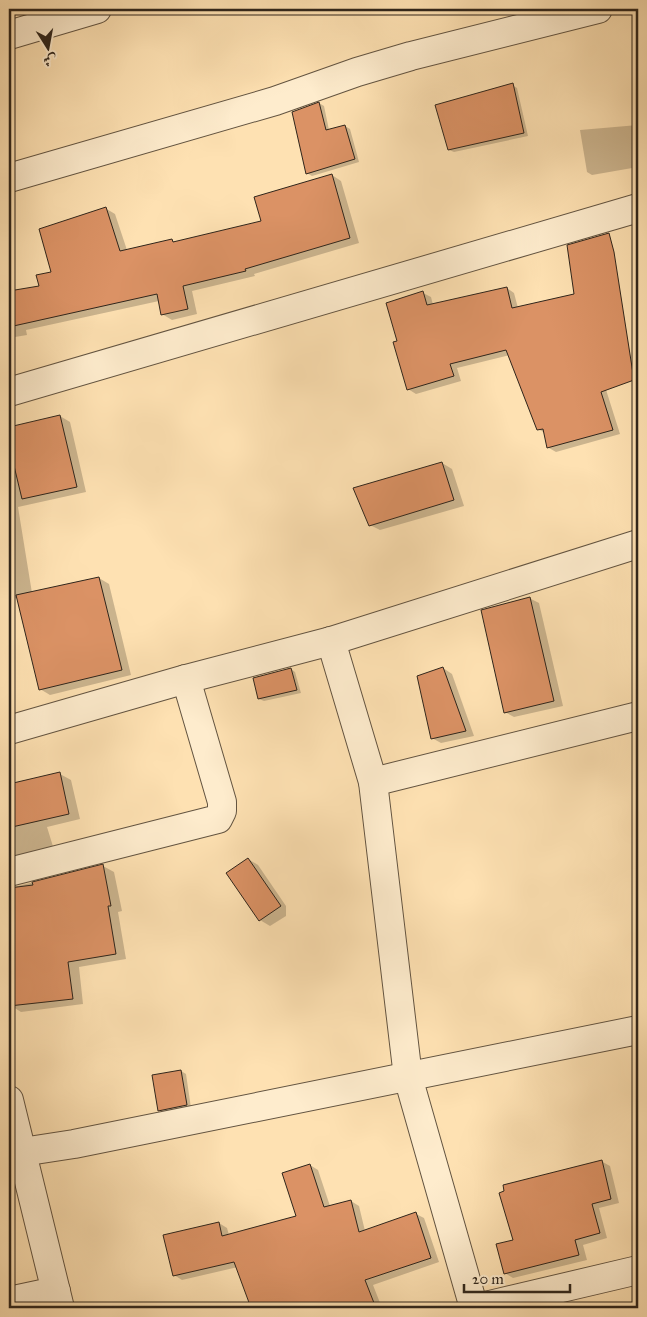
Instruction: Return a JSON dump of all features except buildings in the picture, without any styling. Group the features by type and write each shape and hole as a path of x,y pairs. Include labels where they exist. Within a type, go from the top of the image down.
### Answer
{"street":[{"path":"9,35 97,9"},
{"path":"9,178 275,101 357,72 411,56 598,9"},
{"path":"9,392 638,208"},
{"path":"9,730 186,679 331,641 638,544"},
{"path":"331,641 373,782 408,1077 475,1308 638,1270"},
{"path":"9,872 218,819 222,811 222,802 186,679"},
{"path":"373,782 638,716"},
{"path":"15,1153 74,1144 638,1030"},
{"path":"9,1100 15,1153 58,1300 9,1301"}]}
